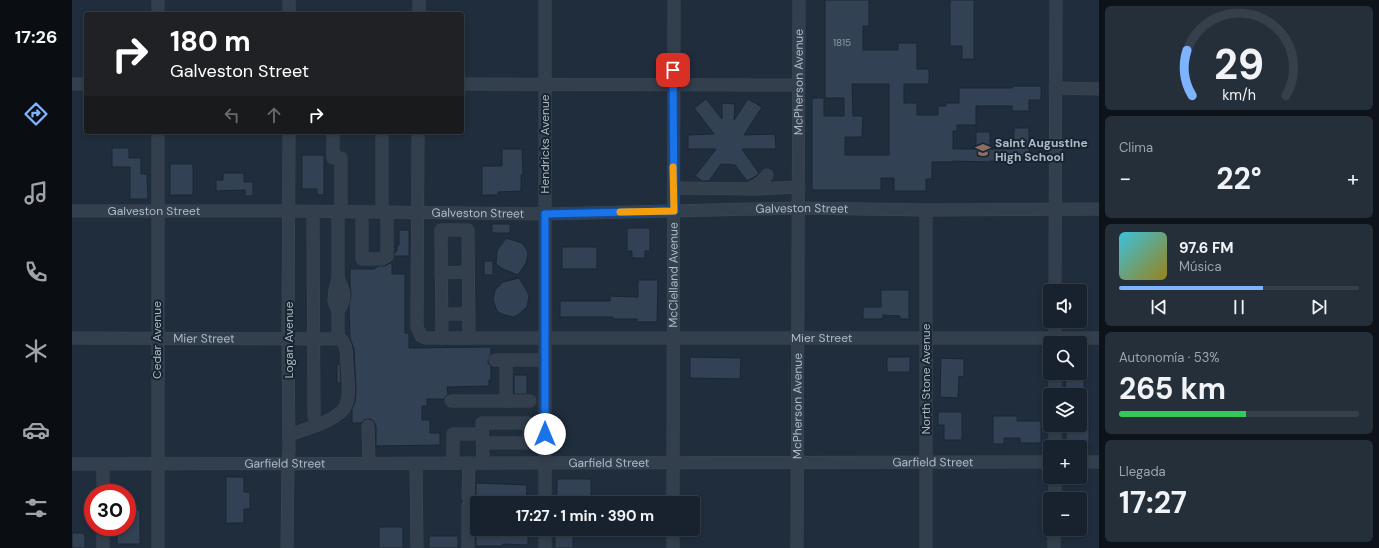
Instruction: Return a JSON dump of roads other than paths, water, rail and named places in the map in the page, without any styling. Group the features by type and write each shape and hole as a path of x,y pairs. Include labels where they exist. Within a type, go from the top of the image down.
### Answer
{"street":[{"path":"158,0 158,12"},
{"path":"289,0 289,12"},
{"path":"418,12 419,0"},
{"name":"Hendricks Avenue","path":"545,0 545,496"},
{"name":"McClelland Avenue","path":"673,496 674,0"},
{"name":"McPherson Avenue","path":"797,548 799,0"},
{"path":"1055,284 1056,0"},
{"path":"72,84 84,84"},
{"path":"464,84 799,85"},
{"path":"1056,88 1099,89"},
{"name":"Cedar Avenue","path":"158,134 158,548"},
{"name":"Logan Avenue","path":"288,548 289,134"},
{"path":"289,435 336,416 346,406 347,400 348,386 346,347 343,341 338,338 338,311 344,300 343,287 338,279 340,158 333,158 332,134"},
{"path":"362,212 362,259 382,260 387,256 382,134"},
{"path":"417,212 418,134"},
{"path":"749,189 761,182 767,175"},
{"path":"674,188 749,189 799,187"},
{"name":"Galveston Street","path":"72,211 289,211 545,214 799,208 926,210 1055,208 1099,209"},
{"name":"North Stone Avenue","path":"926,210 926,548"},
{"path":"313,212 314,417"},
{"name":"Mier Street","path":"417,212 417,327 421,336 426,338 926,338 1043,341"},
{"path":"442,338 441,230 468,230 469,338"},
{"path":"441,273 468,272"},
{"path":"442,314 469,314"},
{"name":"Mier Street","path":"72,338 338,338"},
{"path":"522,338 522,360"},
{"name":"Mier Street","path":"1087,339 1099,338"},
{"path":"506,401 500,360 545,360"},
{"path":"450,401 530,401"},
{"path":"368,426 369,463"},
{"path":"453,463 453,434 474,434"},
{"path":"482,444 483,463"},
{"name":"Garfield Street","path":"72,464 798,464 1043,462"},
{"path":"1087,462 1099,462"},
{"path":"416,463 417,548"},
{"path":"468,548 469,463"},
{"path":"103,464 103,484"},
{"path":"103,536 103,548"},
{"path":"545,536 545,548"},
{"path":"673,536 673,548"},
{"path":"1054,536 1054,548"}],"place":[{"name":"Saint Augustine High School","path":"983,150"}]}
